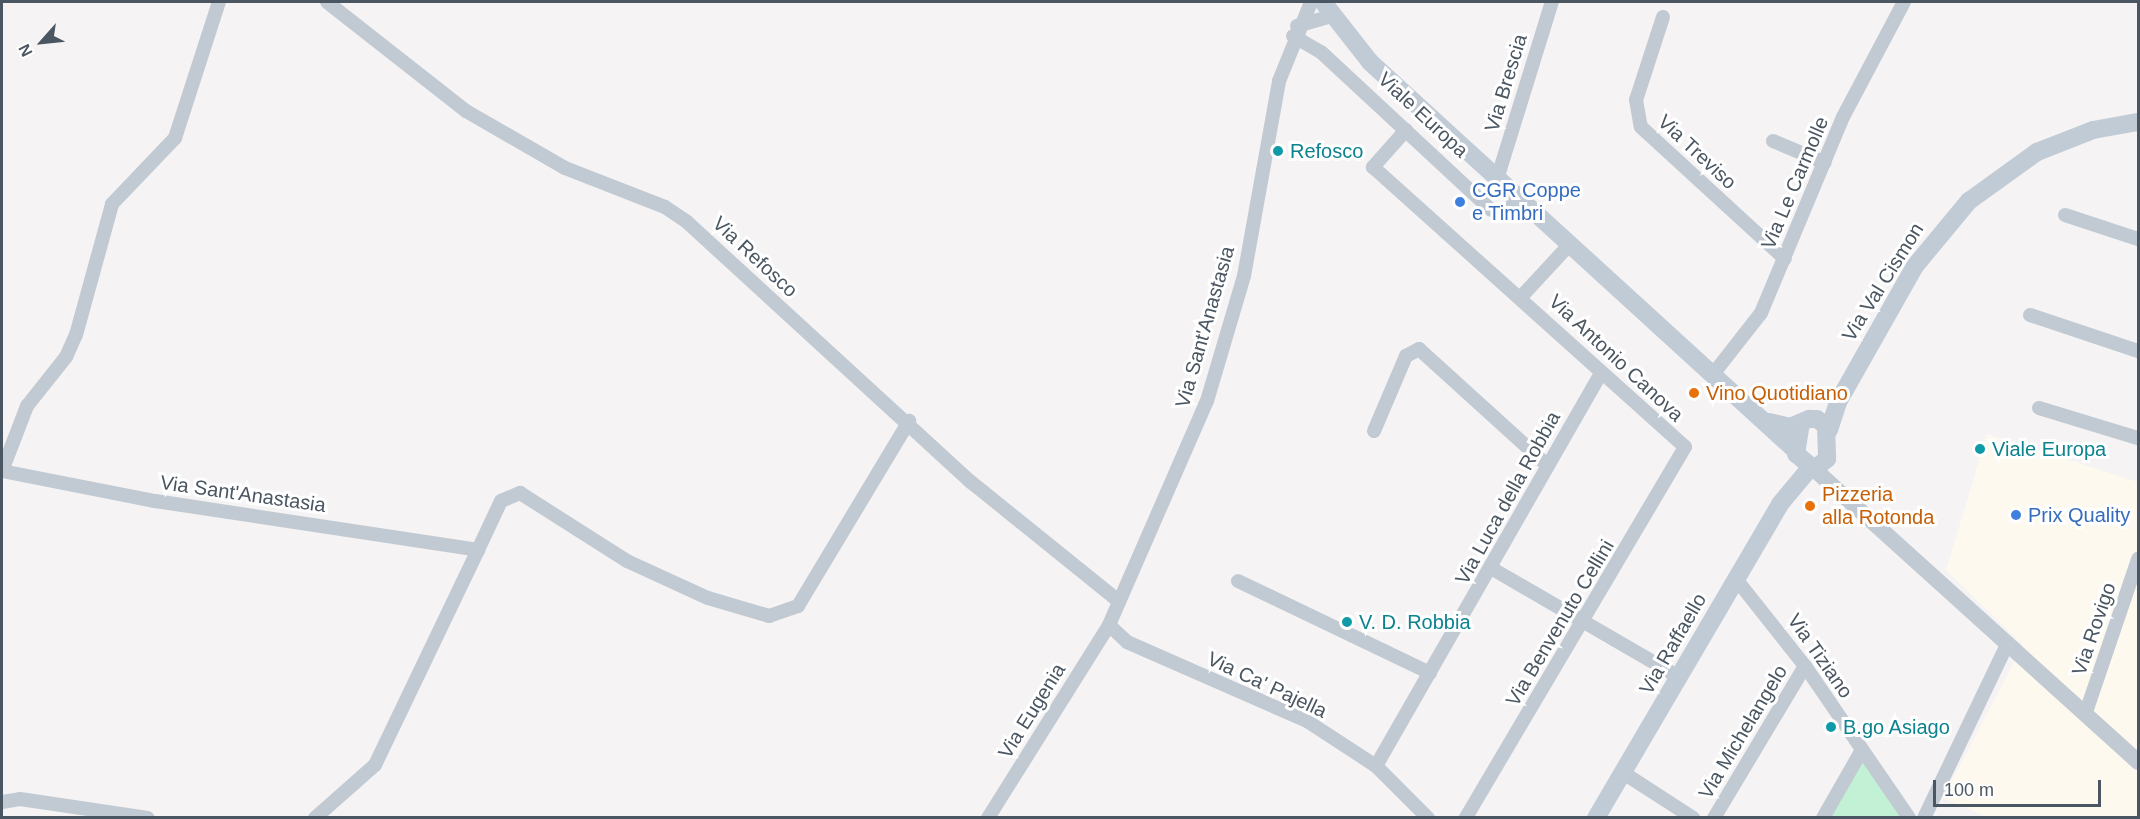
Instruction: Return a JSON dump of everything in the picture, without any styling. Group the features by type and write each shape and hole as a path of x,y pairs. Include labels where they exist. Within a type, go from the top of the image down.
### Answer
{"main road":[{"name":"Viale Europa","path":"1327,9 1371,62 1768,422 1796,452 1817,465"},
{"name":"Via Val Cismon","path":"1829,430 1838,402 1915,266 1969,201 2037,152 2092,130 2139,122"},
{"path":"1768,422 1782,427 1805,421 1838,402"},
{"path":"1805,421 1829,430 1817,465"},
{"path":"1796,452 1805,421"},
{"name":"Via Raffaello","path":"1787,492 1796,452"},
{"name":"Via Raffaello","path":"1596,818 1787,492 1817,465"}],"street":[{"path":"2,471 27,406 66,357 76,335 112,204 175,138 219,2"},
{"name":"Via Refosco","path":"327,2 466,111 565,168 665,207 687,222 909,421 971,482 1117,600"},
{"name":"Via Sant'Anastasia","path":"1109,625 1117,600 1156,524 1206,401 1244,276 1279,81 1295,31 1311,2"},
{"name":"Via Brescia","path":"1498,177 1552,2"},
{"name":"Via Le Carmolle","path":"1714,373 1761,313 1825,163 1904,2"},
{"path":"1295,31 1327,9"},
{"name":"Via Treviso","path":"1663,17 1636,100 1641,127 1785,260"},
{"name":"Viale Europa","path":"1295,31 1321,52 1490,209 1502,214 1521,198"},
{"name":"Via Antonio Canova","path":"1406,130 1373,167 1521,297 1684,447"},
{"path":"1773,141 1825,163"},
{"path":"2065,215 2139,239"},
{"name":"Via Antonio Canova","path":"1521,297 1570,244"},
{"path":"2030,315 2139,351"},
{"path":"1374,431 1407,356 1419,349 1548,466"},
{"name":"Via Luca della Robbia","path":"1376,766 1601,373"},
{"path":"2040,408 2139,438"},
{"path":"315,818 375,765 501,501 520,493 627,561 708,598 780,615 798,606 909,421"},
{"name":"Via Benvenuto Cellini","path":"1466,818 1585,620 1684,447"},
{"name":"Viale Europa","path":"1817,465 2139,762"},
{"name":"Via Sant'Anastasia","path":"2,471 155,501 478,550"},
{"name":"Via Rovigo","path":"2086,712 2139,559"},
{"path":"1491,568 1585,620 1679,677"},
{"name":"Via Tiziano","path":"1736,579 1805,666 1909,818"},
{"path":"1238,581 1430,673"},
{"name":"Via Ca' Pajella","path":"1109,625 1127,642 1307,721 1376,766 1428,818"},
{"name":"Via Eugenia","path":"988,818 1109,625"},
{"path":"1924,818 2008,643"},
{"name":"Via Michelangelo","path":"1714,818 1805,666"},
{"path":"1823,818 1862,750"},
{"path":"1622,772 1693,818"},
{"path":"2,802 20,799 148,818"}],"shaded area":[{"path":"1987,434 2138,482 2138,817 1987,817 1943,798 2023,645 1946,570"}],"green space":[{"path":"1863,761 1903,818 1830,818"}],"place":[{"name":"Refosco","path":"1278,151"},
{"name":"CGR Coppe e Timbri","path":"1460,202"},
{"name":"Vino Quotidiano","path":"1694,393"},
{"name":"Viale Europa","path":"1980,449"},
{"name":"Pizzeria alla Rotonda","path":"1810,506"},
{"name":"Prix Quality","path":"2016,515"},
{"name":"V. D. Robbia","path":"1347,622"},
{"name":"B.go Asiago","path":"1831,727"}]}
